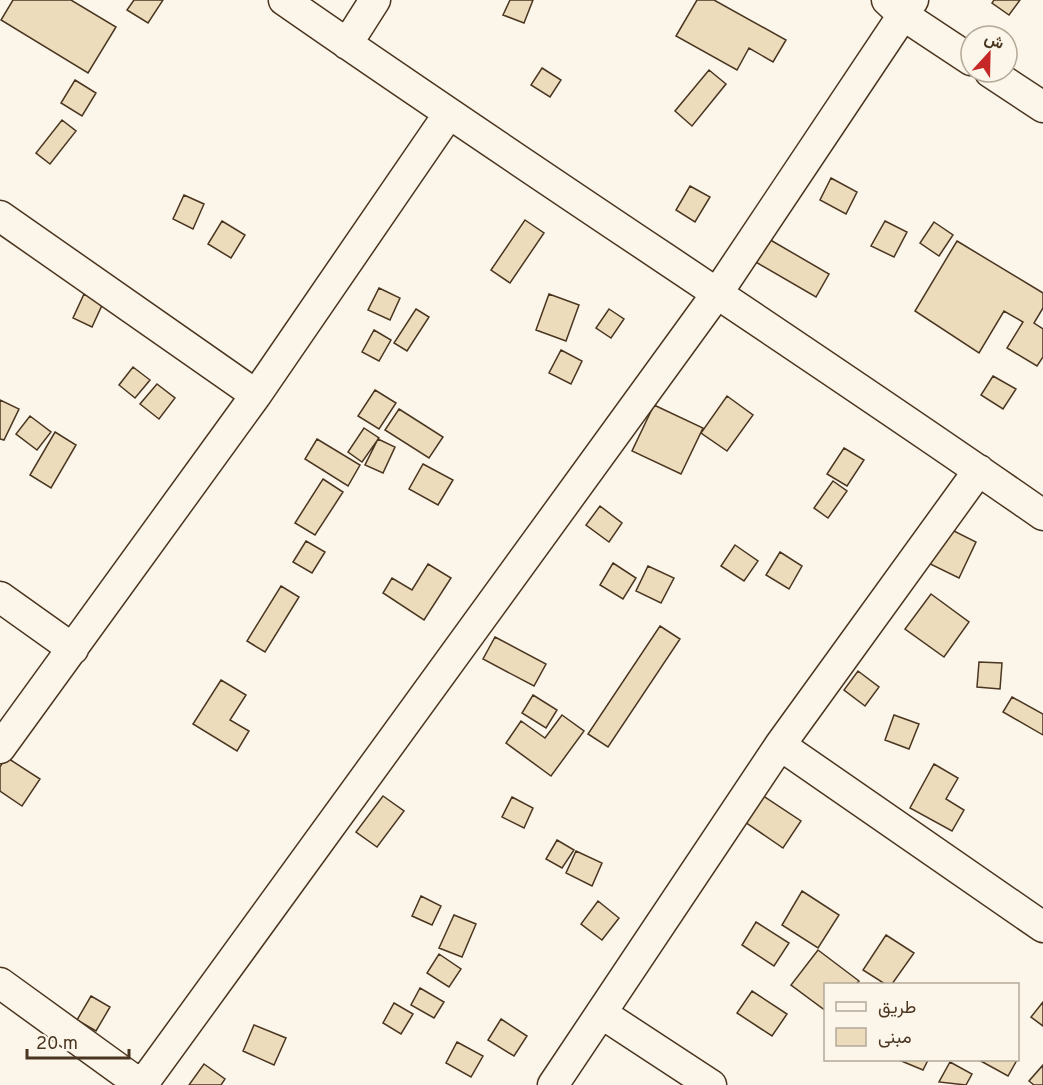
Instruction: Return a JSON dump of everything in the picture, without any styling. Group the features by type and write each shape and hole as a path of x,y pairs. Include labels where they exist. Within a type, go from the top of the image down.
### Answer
{"street":[{"path":"284,0 448,114 718,292 1043,515"},
{"path":"347,44 375,0"},
{"path":"0,983 141,1085 718,292 901,5 959,51"},
{"path":"1008,84 1043,107"},
{"path":"0,748 256,394 448,114"},
{"path":"0,216 256,394"},
{"path":"553,1085 780,745 979,470"},
{"path":"0,597 73,649"},
{"path":"780,745 1043,927"},
{"path":"600,1013 711,1085"}],"building":[{"path":"13,0 71,0 116,27 88,73 1,20"},
{"path":"134,0 163,0 148,23 127,10"},
{"path":"510,0 533,0 524,23 503,15"},
{"path":"697,0 714,0 786,40 773,62 749,48 737,70 676,36"},
{"path":"994,0 1020,0 1009,15 992,3"},
{"path":"542,68 561,80 550,97 531,85"},
{"path":"709,70 726,84 692,126 675,111"},
{"path":"75,80 96,93 82,116 61,103"},
{"path":"62,120 76,131 50,164 36,153"},
{"path":"831,178 857,192 846,214 820,200"},
{"path":"690,186 710,197 695,222 676,210"},
{"path":"184,195 204,204 193,229 173,219"},
{"path":"525,220 544,233 510,283 491,270"},
{"path":"222,221 245,235 231,258 208,244"},
{"path":"885,221 907,232 894,257 871,246"},
{"path":"934,222 953,235 939,256 920,243"},
{"path":"767,238 829,274 816,297 754,261"},
{"path":"957,241 1043,293 1043,308 1034,323 1043,329 1043,357 1037,366 1007,348 1023,322 1004,311 979,353 915,311"},
{"path":"379,288 400,298 390,320 368,310"},
{"path":"84,294 103,303 92,327 73,318"},
{"path":"549,294 579,305 566,341 536,330"},
{"path":"416,309 429,317 407,351 394,343"},
{"path":"609,309 624,319 611,338 596,328"},
{"path":"374,330 391,340 379,361 362,352"},
{"path":"561,350 582,361 571,384 549,373"},
{"path":"133,367 150,380 135,398 119,385"},
{"path":"993,376 1016,389 1003,409 981,395"},
{"path":"157,384 175,398 159,419 140,404"},
{"path":"375,390 396,403 379,429 358,416"},
{"path":"727,396 753,415 727,451 701,433"},
{"path":"0,400 19,409 4,440 0,439"},
{"path":"654,405 703,428 681,474 632,451"},
{"path":"399,409 443,437 429,458 385,430"},
{"path":"30,416 51,432 37,450 16,434"},
{"path":"364,428 379,438 362,462 348,452"},
{"path":"55,432 76,445 51,488 30,475"},
{"path":"317,439 360,465 348,486 305,459"},
{"path":"378,439 395,447 383,473 365,465"},
{"path":"844,448 864,460 847,486 827,474"},
{"path":"423,464 453,480 438,505 409,489"},
{"path":"323,479 343,492 315,535 295,523"},
{"path":"833,481 847,491 828,518 814,508"},
{"path":"600,506 622,523 609,542 586,525"},
{"path":"942,525 976,542 959,578 924,561"},
{"path":"306,541 325,552 312,573 293,562"},
{"path":"735,545 758,561 744,581 721,566"},
{"path":"780,552 802,566 789,589 766,575"},
{"path":"613,563 636,578 623,599 600,585"},
{"path":"428,564 451,578 424,620 383,593 392,578 412,590"},
{"path":"648,566 674,578 661,603 636,591"},
{"path":"281,586 299,597 265,652 247,641"},
{"path":"931,594 969,622 944,657 905,629"},
{"path":"660,626 680,639 608,747 588,734"},
{"path":"495,637 546,664 534,686 483,659"},
{"path":"979,662 1002,663 1000,689 977,687"},
{"path":"858,671 879,687 865,706 844,690"},
{"path":"221,680 246,695 230,720 249,731 237,751 193,724"},
{"path":"533,695 557,710 546,728 522,713"},
{"path":"1012,697 1043,714 1043,735 1003,712"},
{"path":"562,715 584,731 551,776 506,743 521,721 545,738"},
{"path":"894,715 919,724 909,749 885,740"},
{"path":"6,757 40,779 22,806 0,791 0,767"},
{"path":"934,764 958,778 946,799 964,810 952,831 910,808"},
{"path":"762,795 801,821 783,848 745,822"},
{"path":"383,796 404,811 377,847 356,832"},
{"path":"512,797 533,808 524,828 502,817"},
{"path":"557,840 574,850 562,868 546,859"},
{"path":"576,851 602,863 592,886 566,873"},
{"path":"802,891 839,915 818,948 782,925"},
{"path":"421,896 441,906 432,925 412,916"},
{"path":"598,901 619,918 602,940 581,924"},
{"path":"454,915 476,924 462,957 439,948"},
{"path":"756,922 789,943 774,966 742,945"},
{"path":"886,935 914,953 893,983 883,983 863,970"},
{"path":"818,950 859,981 857,983 824,983 824,1010 791,985"},
{"path":"439,954 461,969 449,987 427,973"},
{"path":"420,988 444,1002 434,1018 411,1005"},
{"path":"752,991 787,1014 772,1036 737,1013"},
{"path":"91,996 110,1007 96,1031 77,1020"},
{"path":"1043,1002 1043,1026 1031,1017"},
{"path":"394,1003 413,1014 401,1034 383,1023"},
{"path":"501,1019 527,1036 514,1056 488,1040"},
{"path":"254,1025 286,1038 274,1065 243,1051"},
{"path":"457,1042 483,1056 471,1077 446,1063"},
{"path":"901,1061 928,1061 923,1070"},
{"path":"981,1061 1016,1061 1008,1076"},
{"path":"950,1062 972,1074 966,1085 939,1082"},
{"path":"204,1064 225,1079 221,1085 189,1085"},
{"path":"1043,1065 1043,1085 1034,1085 1029,1081"}]}
